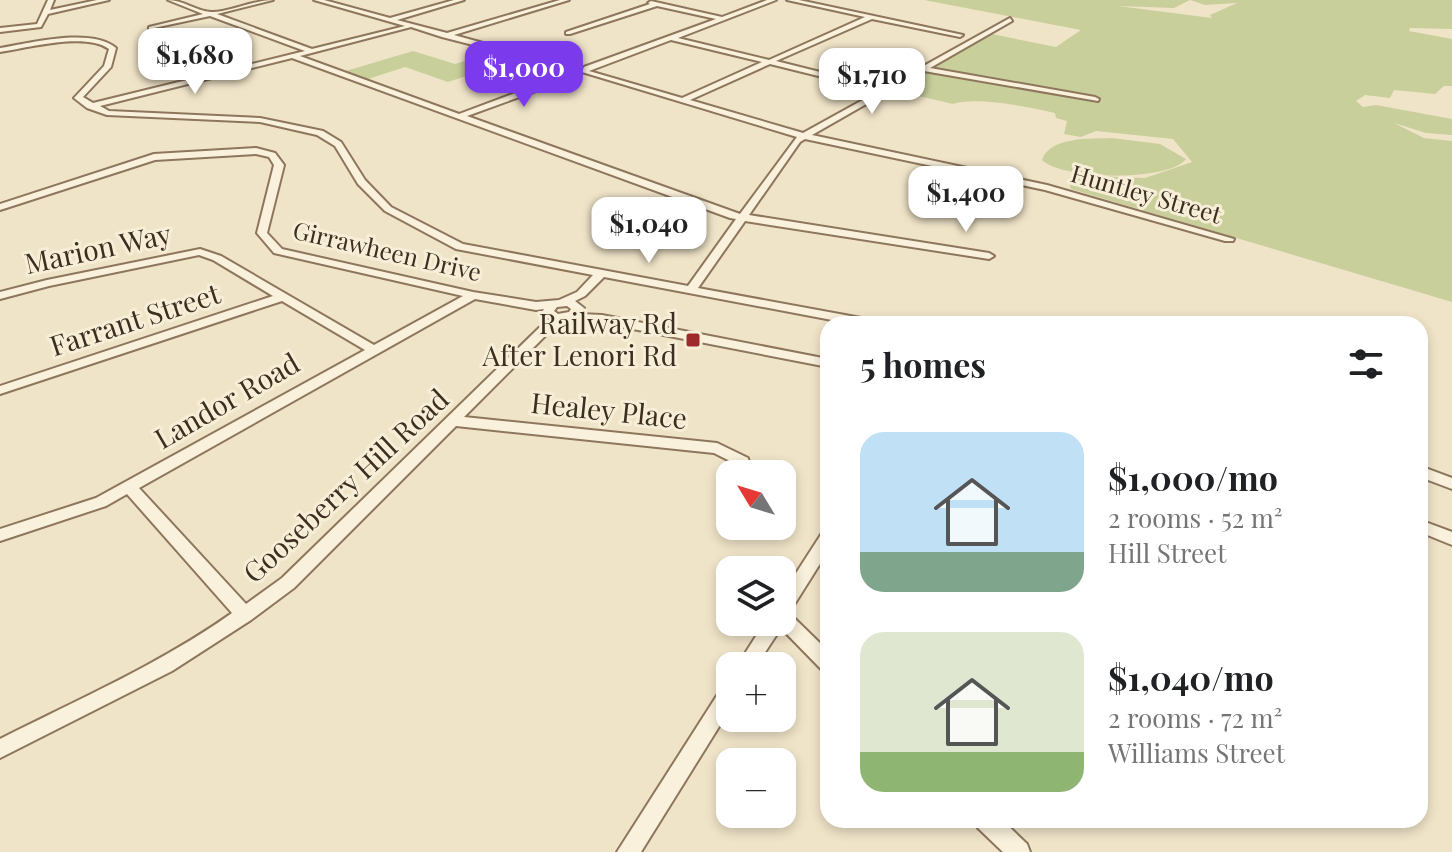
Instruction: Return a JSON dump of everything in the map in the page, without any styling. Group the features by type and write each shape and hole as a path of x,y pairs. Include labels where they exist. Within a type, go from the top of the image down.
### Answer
{"street":[{"path":"0,30 39,26 51,0"},
{"path":"47,12 106,0"},
{"path":"171,0 313,51"},
{"path":"151,28 270,0"},
{"name":"Huntley Street","path":"317,0 408,27 581,71 804,136 1038,186 1229,239"},
{"path":"335,5 356,0"},
{"path":"386,20 461,0"},
{"path":"444,36 566,0"},
{"path":"639,0 721,19"},
{"path":"460,116 773,0"},
{"path":"790,0 960,35"},
{"path":"568,33 657,4"},
{"path":"683,100 871,17"},
{"path":"690,291 740,217 804,136 1010,20"},
{"path":"89,106 408,27"},
{"path":"671,38 885,90"},
{"path":"0,50 74,40 109,43 112,52 107,67 79,93 78,98 89,106 122,115 260,120 308,128 338,144 367,189 406,222 460,247 828,316"},
{"path":"293,56 740,217 989,256"},
{"path":"923,69 1095,99"},
{"name":"Girrawheen Drive","path":"0,207 154,157 256,151 272,155 279,165 262,233 278,251 473,295 550,307"},
{"name":"Marion Way","path":"0,296 47,283 200,252 284,296 373,349"},
{"name":"Gooseberry Hill Road","path":"0,749 165,665 245,615 288,583 543,331 573,309 601,274"},
{"name":"Landor Road","path":"0,535 101,502 473,295"},
{"name":"Farrant Street","path":"0,390 284,296"},
{"path":"550,307 573,309"},
{"path":"550,307 573,309 602,319 820,361"},
{"name":"Gooseberry Hill Road","path":"543,331 550,307"},
{"name":"Healey Place","path":"454,421 717,448 739,460"},
{"path":"1428,474 1452,484"},
{"path":"129,487 245,615"},
{"path":"1428,529 1452,539"},
{"path":"796,588 820,550"},
{"path":"796,631 820,655"},
{"path":"628,852 716,714"},
{"path":"994,828 1019,852"}],"green space":[{"path":"924,0 1190,0 1452,0 1452,29 1410,28 1409,31 1452,39 1452,86 1444,86 1435,94 1394,90 1390,98 1365,95 1356,101 1363,107 1376,105 1452,119 1452,135 1426,133 1394,123 1424,138 1452,141 1452,302 1071,189 1068,179 1073,175 1145,178 1192,162 1173,139 1096,131 1081,137 1064,134 1067,121 1056,118 1055,113 988,102 953,104 893,90 987,33 1056,47 1081,30","holes":["1190,0 1205,5 1237,3 1210,15 1212,18 1118,6 1174,8"]},
{"path":"500,50 525,57 448,82 405,67 362,81 339,73 413,51 455,64"},
{"path":"1112,138 1160,144 1186,159 1159,172 1115,176 1070,172 1042,160 1046,152 1062,143"}],"place":[{"name":"Railway Rd After Lenori Rd","path":"693,340"}]}
